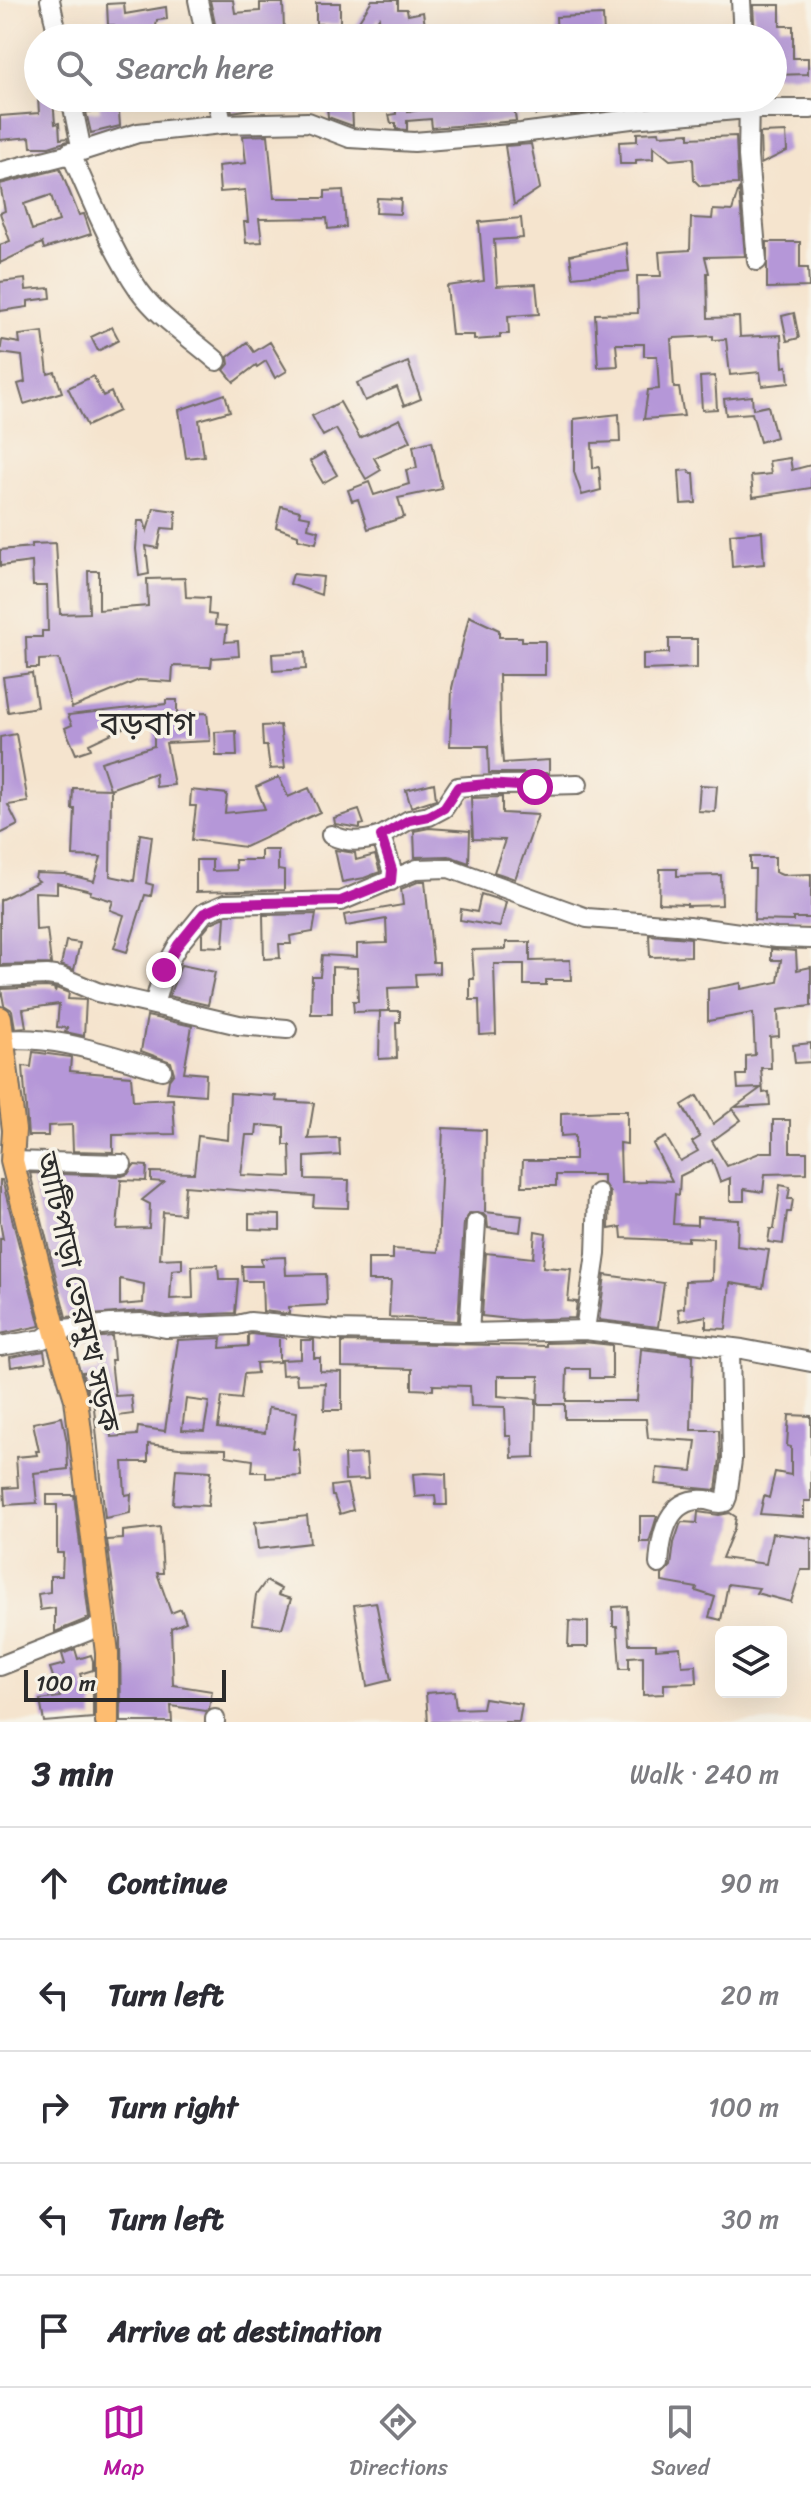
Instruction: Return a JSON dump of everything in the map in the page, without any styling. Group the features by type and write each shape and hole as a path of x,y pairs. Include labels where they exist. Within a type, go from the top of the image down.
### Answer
{"main road":[{"name":"আটিপাড়া তেরমুখ সড়ক","path":"0,1018 14,1130 8,1158 76,1399 107,1653 107,1722"}],"street":[{"path":"50,0 55,24"},
{"path":"198,0 203,24"},
{"path":"741,0 742,24"},
{"path":"787,107 811,109"},
{"path":"72,112 76,151 114,247 140,291 169,321 217,361"},
{"path":"220,112 222,124"},
{"path":"0,172 138,133 222,124 308,122 350,138 414,142 678,112"},
{"path":"749,112 748,156 757,261"},
{"path":"331,835 344,841 365,841 381,836 409,820 429,816 444,808 458,787 578,784"},
{"path":"381,836 392,870 391,881"},
{"path":"154,1005 164,970 178,945 204,913 225,904 341,901 417,869 449,868 587,918 811,939"},
{"path":"0,977 61,977 97,992 239,1025 287,1029"},
{"path":"4,1040 30,1038 162,1070"},
{"path":"8,1158 122,1164"},
{"path":"585,1330 596,1254 598,1193"},
{"path":"469,1333 476,1223"},
{"path":"0,1346 43,1339 55,1330 111,1324 141,1323 166,1328 250,1322 336,1330 469,1333 585,1330 730,1348 811,1362"},
{"path":"659,1564 661,1545 674,1509 680,1504 705,1500 719,1504 725,1502 727,1497 732,1460 730,1348"},
{"path":"0,1666 104,1625"}],"building":[{"path":"210,0 233,0 235,13 260,11 260,3 283,3 284,24 215,24"},
{"path":"372,0 398,0 398,9 407,9 408,15 423,12 425,24 380,24 379,18 375,24 357,24"},
{"path":"124,3 125,14 166,7 167,19 157,20 156,24 108,24 107,4"},
{"path":"316,3 340,3 340,24 316,24"},
{"path":"753,5 780,5 780,24 754,24"},
{"path":"603,15 603,24 556,24 556,17"},
{"path":"787,26 793,26 793,58 808,58 808,74 787,75"},
{"path":"54,112 55,124 59,123 60,139 67,138 68,141 49,147 31,147 30,137 0,140 0,116"},
{"path":"86,112 119,112 120,126 91,133"},
{"path":"328,112 352,112 353,126 328,117"},
{"path":"515,112 516,121 432,128 431,119 407,121 407,130 396,129 396,123 391,123 389,115"},
{"path":"659,132 660,135 689,133 689,138 736,136 738,184 700,186 694,180 693,158 670,160 653,146 653,159 620,164 619,142 637,141 637,133"},
{"path":"786,132 787,151 761,164 760,133"},
{"path":"268,135 274,198 325,198 325,191 343,190 346,227 328,229 327,218 259,219 262,242 246,243 245,190 220,192 218,166 246,163 243,136"},
{"path":"531,144 540,188 514,205 505,146"},
{"path":"60,169 79,215 84,214 91,234 44,249 42,243 0,263 0,245 10,241 0,213 5,211 0,184","holes":["51,195 59,221 32,230 24,204"]},
{"path":"739,188 745,256 705,257 709,273 708,318 739,317 740,337 781,335 783,367 787,366 789,383 762,386 760,372 730,375 726,339 713,340 713,336 674,338 671,339 674,388 679,388 684,416 644,419 648,390 659,389 657,356 644,356 644,344 616,344 618,366 598,367 595,314 638,313 637,276 661,276 659,252 690,250 691,218 712,219 713,210 732,211"},
{"path":"377,198 401,199 400,214 376,213"},
{"path":"521,218 523,238 494,240 497,286 536,284 539,314 508,316 509,334 500,334 500,338 474,340 474,335 452,335 447,286 484,281 479,222"},
{"path":"767,242 800,242 800,268 808,268 809,287 767,288"},
{"path":"626,243 629,271 573,277 570,255"},
{"path":"25,279 26,290 50,288 51,298 28,301 28,307 0,311 0,282"},
{"path":"794,313 799,338 787,341 782,316"},
{"path":"112,327 119,340 98,351 91,337"},
{"path":"43,332 48,374 55,372 62,392 24,404 18,384 25,382 22,356 0,353 2,340 20,343 19,335"},
{"path":"247,342 254,352 270,342 287,371 275,378 266,361 234,382 224,370 229,364 228,357"},
{"path":"408,362 421,399 404,406 397,387 365,401 357,383"},
{"path":"93,376 103,396 111,392 119,411 87,426 68,388"},
{"path":"715,376 717,409 702,410 700,377"},
{"path":"225,394 230,411 199,420 204,456 186,458 179,410"},
{"path":"752,396 753,409 768,406 776,437 760,442 752,413 726,415 724,399"},
{"path":"340,402 360,438 400,419 411,441 374,458 381,470 366,479 336,429 323,436 312,416"},
{"path":"619,414 620,442 592,443 593,468 599,467 601,490 582,495 574,472 574,419"},
{"path":"432,441 442,489 398,498 404,517 368,529 358,499 352,501 348,490 369,482 374,495 409,484 406,470 417,468 413,446"},
{"path":"324,453 337,475 323,483 310,461"},
{"path":"790,458 792,470 811,465 811,488 753,497 751,476 771,474 769,461"},
{"path":"679,471 694,473 696,503 681,504"},
{"path":"281,506 310,517 308,528 319,531 316,543 298,539 298,535 276,527"},
{"path":"154,508 176,511 175,529 162,528 158,548 146,546 149,574 139,576 136,549 138,521 144,521 147,531"},
{"path":"762,531 764,564 732,567 730,534"},
{"path":"56,543 60,614 89,613 88,571 99,571 99,610 148,606 147,579 185,578 186,597 209,598 208,614 216,615 215,625 227,626 225,642 238,641 239,656 212,658 211,667 173,666 172,682 139,680 72,708 59,659 39,660 39,668 27,668 26,637 42,637 42,631 48,631 47,586 33,586 32,562 0,566 0,550"},
{"path":"293,574 323,577 321,595 290,584"},
{"path":"469,616 499,630 499,637 545,641 545,675 499,675 500,724 503,763 549,760 549,773 489,773 488,746 450,746 452,688"},
{"path":"669,639 697,639 697,668 643,670 643,654 669,653"},
{"path":"305,652 306,669 273,671 272,654"},
{"path":"32,673 37,707 8,712 3,677"},
{"path":"166,700 177,700 177,714 207,713 210,741 166,743 174,785 156,787 155,773 110,789 101,762 154,746 154,717 121,722 123,728 89,744 91,749 76,754 65,728 72,725 68,715 166,704"},
{"path":"280,725 285,768 270,769 267,746 263,746 262,726"},
{"path":"236,731 237,756 216,756 215,732"},
{"path":"16,734 28,802 8,805 18,825 0,834 0,737"},
{"path":"279,777 288,797 309,788 320,812 245,847 192,840 196,806 190,806 191,790 227,794 225,813 265,809 256,787"},
{"path":"434,783 436,799 411,807 406,790"},
{"path":"700,785 717,786 715,812 698,811"},
{"path":"73,788 111,789 110,876 134,881 140,834 152,836 146,883 153,885 151,896 145,895 127,952 114,948 124,915 110,910 113,901 90,894 91,891 57,883 57,893 35,892 36,930 47,929 51,964 0,965 0,900 39,881 35,878 36,873 65,874 94,881 101,857 73,856"},
{"path":"502,797 502,813 538,815 515,879 494,872 505,840 473,839 471,798"},
{"path":"359,810 364,824 360,828 335,824 334,818"},
{"path":"429,828 470,831 469,863 449,856 415,857 414,831"},
{"path":"261,850 278,850 278,870 284,871 284,890 196,892 196,860 212,860 212,871 236,870 235,860 261,860"},
{"path":"335,850 355,853 356,860 375,855 380,872 342,882"},
{"path":"750,857 775,857 775,872 782,875 811,874 811,918 754,920 755,869 750,869"},
{"path":"660,869 677,869 677,876 721,875 722,905 659,903"},
{"path":"425,881 433,962 439,962 439,973 415,974 416,987 388,988 389,1011 354,1012 353,1001 358,1001 357,968 332,967 332,1014 311,1014 312,976 320,976 322,955 357,957 357,944 387,943 386,919 346,926 344,915 403,905 401,889"},
{"path":"481,894 506,902 500,927 460,920 461,909 477,912"},
{"path":"316,914 313,932 290,936 291,944 279,944 280,958 264,959 263,915"},
{"path":"225,917 223,947 202,946 202,934 211,923"},
{"path":"649,935 691,938 691,956 650,957"},
{"path":"66,941 80,943 74,970 61,965"},
{"path":"506,942 530,942 530,961 570,960 571,980 546,980 546,985 524,985 524,964 494,964 496,1034 480,1035 479,1000 470,1000 470,979 474,979 472,950 506,949"},
{"path":"771,949 796,951 797,970 811,967 811,1006 778,1010 779,1036 770,1037 771,1068 761,1068 763,1093 769,1092 770,1105 735,1107 761,1088 738,1089 737,1075 746,1075 746,1056 755,1055 753,1013 708,1021 708,989 741,983 741,989 778,982 781,960 771,960"},
{"path":"181,965 215,972 208,1005 169,996"},
{"path":"54,988 55,992 56,988 69,993 68,999 86,1000 84,1036 57,1027 59,1004 23,1009 26,1027 15,1028 12,1010 4,1005 1,989"},
{"path":"380,1011 400,1011 400,1022 396,1022 397,1058 379,1059"},
{"path":"147,1016 192,1026 184,1072 206,1074 205,1095 167,1092 174,1073 171,1062 141,1051"},
{"path":"811,1043 811,1062 795,1063 793,1045"},
{"path":"33,1052 71,1057 70,1071 131,1076 133,1101 173,1099 175,1134 113,1135 113,1152 73,1151 72,1125 48,1126 48,1136 28,1136 23,1066 31,1067"},
{"path":"230,1093 277,1096 276,1101 314,1103 308,1139 339,1138 340,1155 305,1157 305,1179 349,1180 348,1208 313,1207 314,1196 185,1186 183,1214 163,1212 160,1259 182,1258 182,1269 172,1270 170,1299 193,1298 192,1266 218,1265 219,1279 238,1279 235,1313 167,1316 141,1311 66,1317 30,1173 122,1176 128,1174 134,1165 147,1166 146,1181 121,1180 117,1229 149,1228 150,1204 142,1200 164,1182 151,1181 151,1172 194,1173 198,1136 228,1140","holes":["257,1125 284,1127 284,1145 290,1145 291,1177 241,1175 246,1135 256,1135","120,1279 144,1284 143,1303 120,1305"]},
{"path":"697,1096 713,1124 733,1109 741,1120 712,1141 727,1166 762,1152 773,1152 773,1120 790,1120 790,1152 807,1152 807,1173 765,1174 763,1192 744,1189 744,1201 730,1201 730,1178 720,1182 712,1160 680,1176 673,1224 697,1225 697,1217 738,1219 737,1246 769,1250 763,1288 730,1283 726,1329 706,1328 706,1316 680,1321 678,1309 684,1308 685,1281 712,1280 713,1238 688,1237 688,1241 622,1238 621,1227 609,1229 610,1193 603,1182 603,1175 556,1175 556,1186 522,1186 523,1160 575,1160 575,1135 561,1136 561,1113 611,1111 627,1111 627,1144 620,1143 621,1183 672,1181 653,1144 666,1137 680,1161 698,1151 692,1142 700,1137 682,1105"},
{"path":"443,1128 486,1130 485,1212 522,1216 520,1232 488,1228 487,1218 483,1214 470,1213 464,1222 458,1321 389,1317 391,1281 368,1281 368,1259 393,1259 393,1249 438,1252"},
{"path":"0,1180 40,1326 0,1334 0,1239 3,1239"},
{"path":"780,1185 790,1187 788,1199 793,1199 791,1212 787,1212 783,1244 768,1242 770,1229 774,1229"},
{"path":"249,1214 280,1215 280,1230 249,1229"},
{"path":"535,1231 546,1233 543,1267 571,1269 568,1301 577,1302 575,1318 519,1320 482,1316 486,1253 533,1258"},
{"path":"285,1257 286,1275 326,1274 327,1305 289,1307 289,1314 263,1311 262,1281 243,1281 242,1266 262,1266 261,1258"},
{"path":"605,1275 664,1283 658,1327 599,1320"},
{"path":"248,1335 287,1338 279,1338 279,1362 256,1363 257,1373 244,1374 241,1399 222,1397 218,1428 265,1433 268,1408 297,1412 293,1449 299,1449 301,1476 266,1478 266,1472 252,1472 253,1460 226,1456 226,1449 148,1444 148,1462 123,1462 125,1495 131,1494 130,1513 105,1518 93,1398 90,1398 82,1372 100,1371 98,1343 74,1346 73,1340 112,1336 115,1396 131,1395 133,1414 110,1417 111,1437 137,1435 138,1427 165,1431 178,1340 221,1338 220,1348 248,1346","holes":["186,1399 209,1402 204,1431 182,1430"]},
{"path":"301,1340 314,1340 314,1358 320,1358 320,1371 342,1372 342,1410 324,1410 325,1383 297,1384 296,1374 282,1375 281,1360 301,1359"},
{"path":"342,1342 546,1346 546,1343 584,1342 612,1345 612,1378 590,1378 590,1369 567,1369 566,1401 637,1401 641,1349 693,1355 691,1430 719,1430 720,1459 716,1490 655,1484 657,1468 692,1471 696,1441 648,1438 646,1419 565,1419 565,1404 538,1404 539,1376 498,1376 498,1396 536,1399 535,1457 512,1458 511,1436 506,1436 505,1407 471,1406 470,1386 433,1385 433,1390 412,1389 412,1369 342,1367"},
{"path":"44,1351 46,1362 11,1367 10,1357"},
{"path":"789,1415 811,1416 811,1501 804,1501 804,1517 760,1514 764,1496 769,1498 775,1472 791,1475 791,1447 787,1446"},
{"path":"62,1417 68,1469 34,1473 37,1503 5,1505 4,1488 18,1487 16,1457 37,1455 36,1451 39,1451 33,1423"},
{"path":"366,1454 368,1479 345,1480 344,1455"},
{"path":"176,1469 211,1471 208,1506 173,1504"},
{"path":"413,1474 446,1474 447,1505 436,1505 435,1495 415,1497"},
{"path":"347,1484 353,1510 340,1514 331,1486"},
{"path":"47,1495 74,1495 89,1618 55,1632 55,1608 40,1610 38,1594 50,1592 50,1576 62,1576 63,1553 57,1553 57,1505 47,1505"},
{"path":"698,1512 730,1513 736,1517 722,1558 766,1564 772,1533 811,1538 811,1570 801,1570 791,1602 756,1593 759,1588 728,1584 721,1620 709,1617 715,1597 696,1591 697,1588 662,1582 662,1575 671,1566 680,1525 682,1522 697,1523"},
{"path":"307,1516 310,1543 258,1549 255,1522"},
{"path":"640,1516 657,1516 649,1542 640,1542"},
{"path":"160,1527 163,1573 157,1573 171,1613 181,1609 186,1622 171,1628 173,1685 212,1691 209,1709 171,1706 172,1722 121,1722 120,1637 107,1540 123,1539 123,1531"},
{"path":"266,1581 281,1589 278,1595 291,1599 282,1628 252,1624 256,1595"},
{"path":"376,1602 391,1680 367,1686 354,1605"},
{"path":"627,1606 629,1644 656,1644 656,1649 680,1647 682,1666 696,1665 697,1683 664,1684 664,1694 643,1695 643,1656 629,1657 629,1669 620,1669 613,1607"},
{"path":"569,1621 588,1622 588,1647 568,1647"},
{"path":"75,1649 78,1659 91,1655 93,1661 93,1670 80,1674 86,1692 93,1691 93,1718 44,1722 40,1700 60,1697 50,1668 65,1664 62,1654"},
{"path":"454,1691 456,1709 482,1708 484,1698 522,1704 519,1722 428,1722 426,1693"}],"district":[{"name":"বড়বাগ","path":"147,723"}],"route":[{"path":"164,970 178,945 204,913 225,904 341,901 391,881 392,870 381,836 409,820 429,816 444,808 458,787 486,784 535,787"}]}
